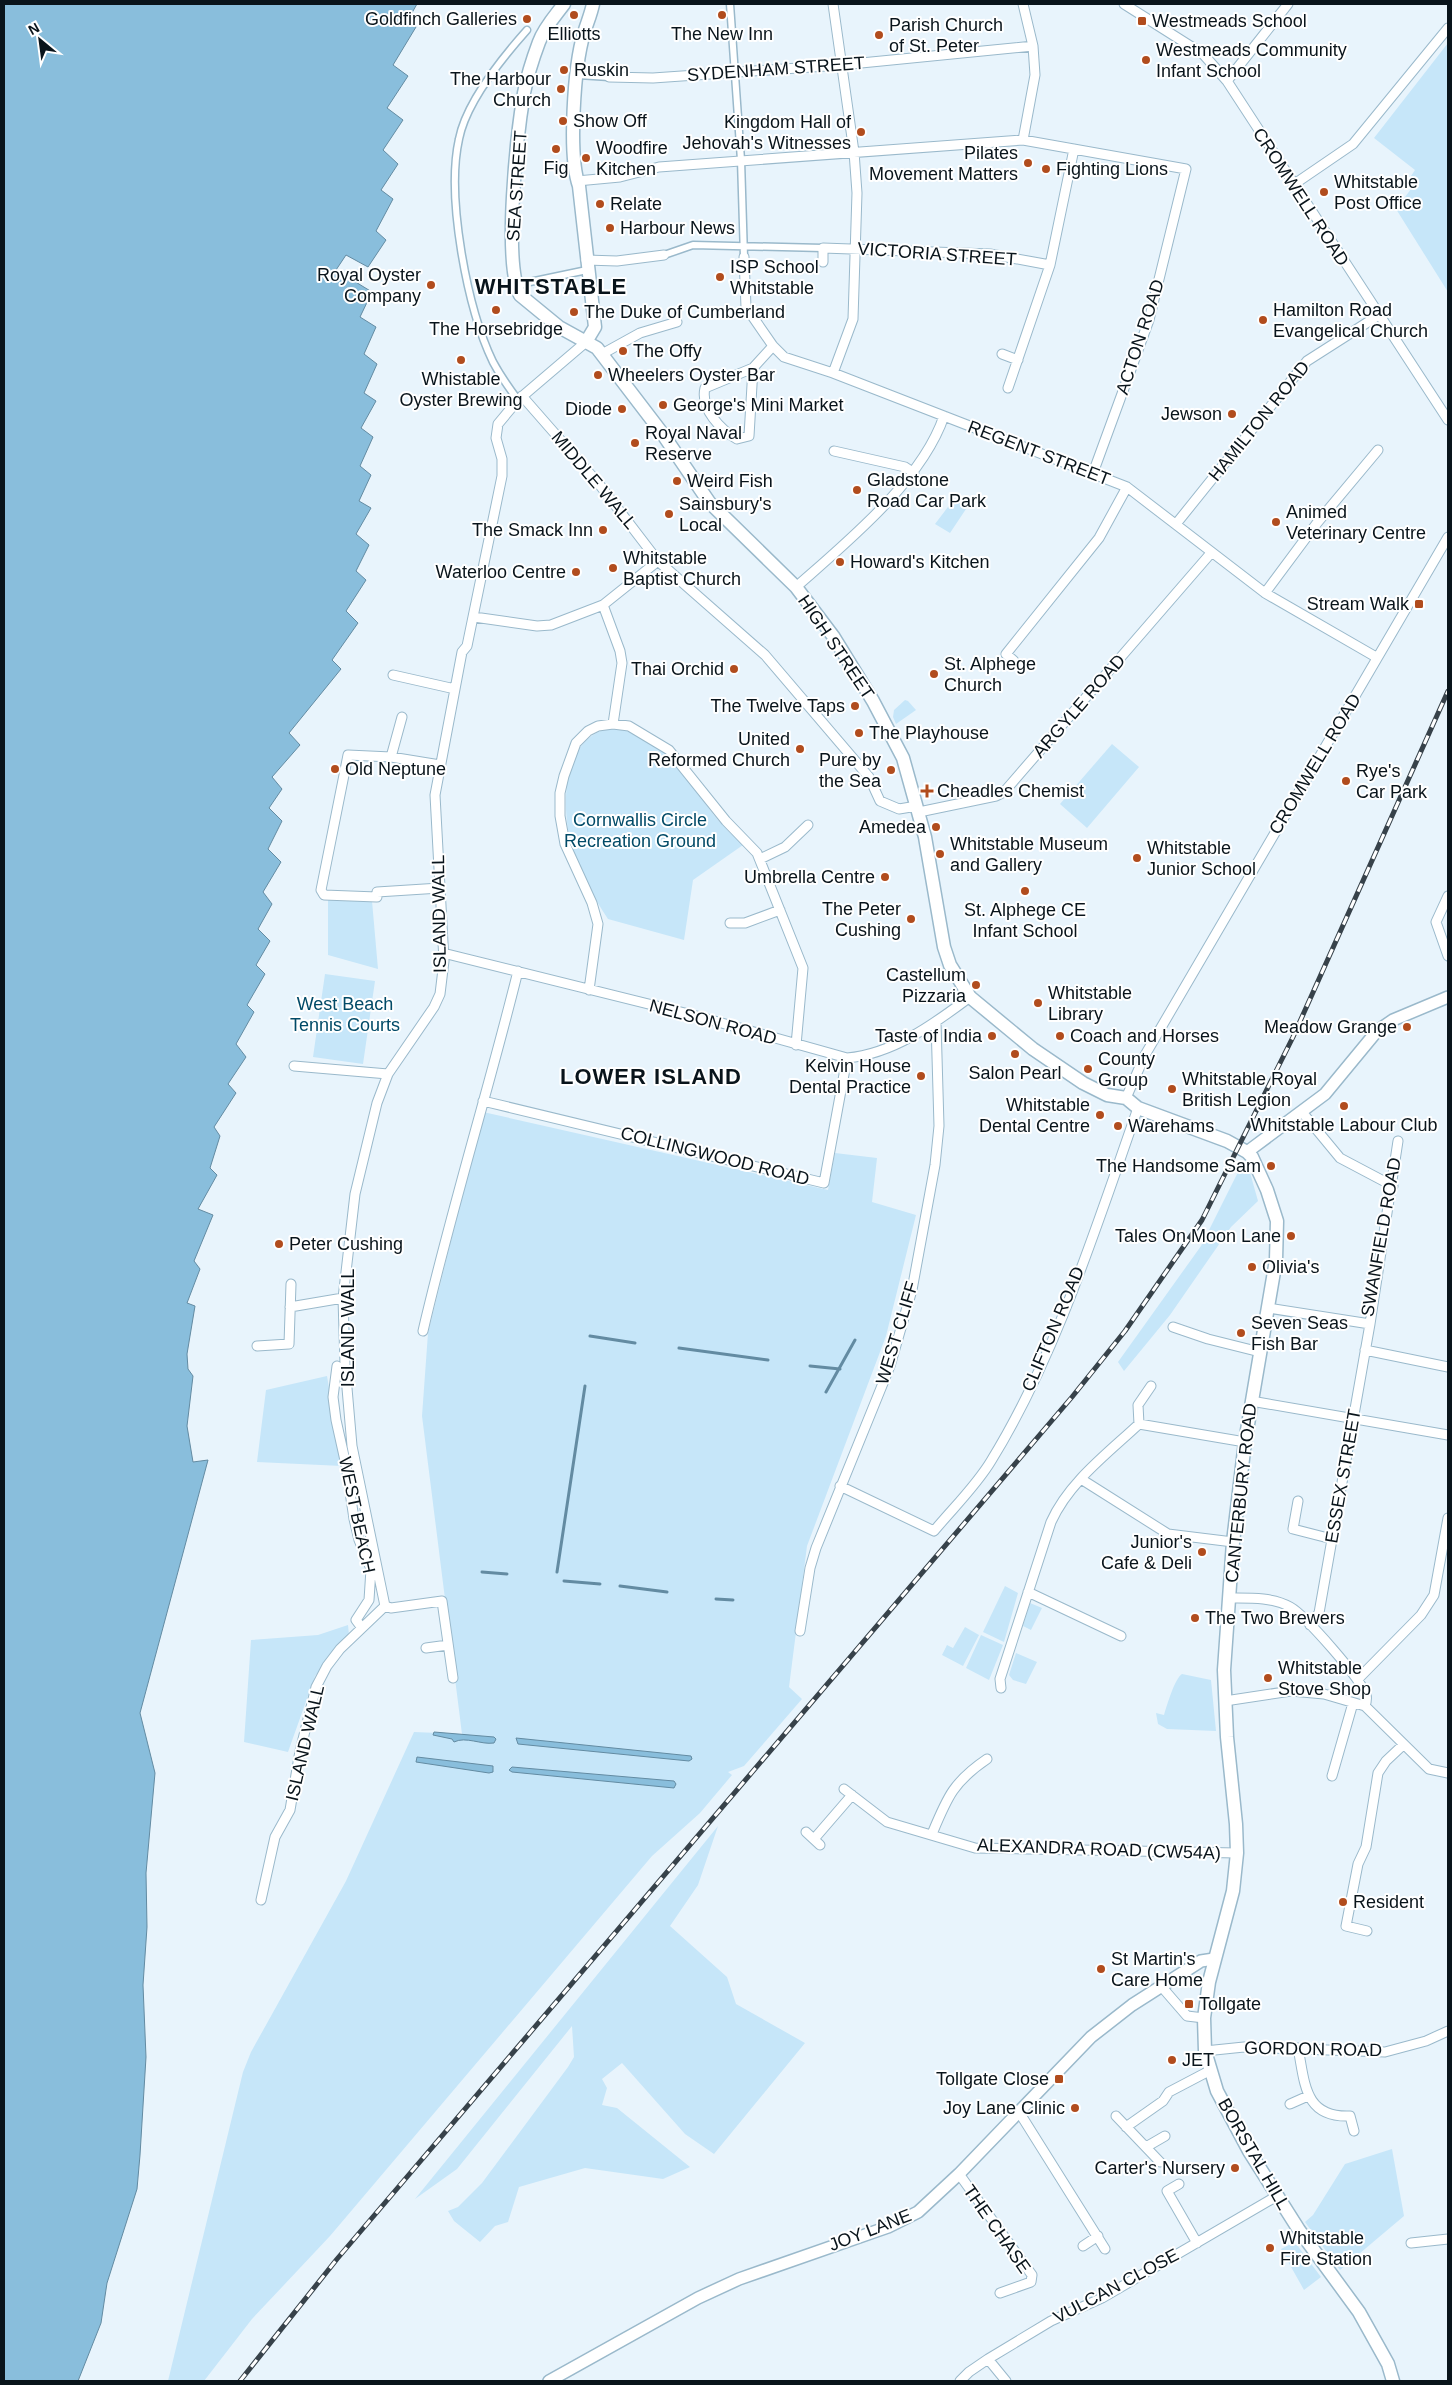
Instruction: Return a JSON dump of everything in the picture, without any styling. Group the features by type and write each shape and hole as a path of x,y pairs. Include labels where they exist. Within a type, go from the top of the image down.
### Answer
{"main road":[{"name":"SEA STREET","path":"517,288 513,265 512,225 524,91 540,39 564,4"},
{"path":"586,342 595,327 577,181 574,173 573,148 578,75 584,34 593,4"},
{"name":"HIGH STREET","path":"517,288 526,300 559,327 586,342 602,354 662,433 709,502 796,587 833,636 903,758 925,837 944,947 954,972 970,998"},
{"path":"970,998 1061,1070 1107,1095 1126,1098 1138,1108 1227,1141 1247,1152"},
{"name":"CANTERBURY ROAD","path":"1204,2018 1214,1959 1233,1891 1237,1853 1224,1670 1233,1542 1245,1442 1276,1260 1277,1222 1268,1190 1252,1157 1247,1152"},
{"name":"BORSTAL HILL","path":"1204,2018 1204,2051 1210,2072 1225,2108 1277,2196 1316,2255 1359,2312 1388,2364 1393,2381"}],"street":[{"name":"REGENT STREET","path":"730,4 741,160 746,306 773,346 784,357 833,373 1127,487 1265,593 1376,657"},
{"path":"833,4 854,152 857,193 852,326 833,373"},
{"path":"1023,4 1033,46 1035,75 1023,140"},
{"name":"CROMWELL ROAD","path":"1124,4 1203,54 1227,81 1293,185 1448,420"},
{"path":"1227,81 1288,4"},
{"path":"1293,185 1353,144 1448,28"},
{"path":"520,398 493,361 471,293 456,214 454,183 458,139 466,119 492,74 527,30"},
{"name":"SYDENHAM STREET","path":"578,75 636,79 841,65 1033,46"},
{"path":"577,181 620,176 659,167 1023,140 1074,149 1050,265 1008,388"},
{"name":"ACTON ROAD","path":"1074,149 1186,169 1150,320 1093,473"},
{"name":"VICTORIA STREET","path":"587,265 664,255 693,245 744,245 990,254 1050,265"},
{"path":"823,248 823,262"},
{"path":"517,288 525,283 587,265"},
{"name":"HAMILTON ROAD","path":"1176,524 1307,361 1379,315"},
{"path":"602,354 640,333 677,322"},
{"name":"ISLAND WALL","path":"261,1900 275,1837 290,1810 303,1736 316,1687 333,1657 385,1606 352,1446 345,1365 344,1298 355,1194 368,1133 388,1074 434,1008 440,994 443,953 435,795 462,652 467,646 474,617 502,476 502,459 496,432 500,420 520,398 586,342"},
{"path":"753,368 749,436 737,440 723,431 711,413 703,396 705,388 753,368 773,346"},
{"path":"1002,354 1018,360"},
{"name":"MIDDLE WALL","path":"520,398 599,484 658,560 765,655 869,777 880,801 899,809 918,809"},
{"path":"796,587 844,545 914,473 930,449 944,416"},
{"path":"1265,593 1317,523 1378,450"},
{"path":"834,451 905,467 914,473"},
{"path":"1014,661 1006,654 1099,538 1127,487"},
{"name":"CROMWELL ROAD","path":"1126,1098 1145,1054 1448,537"},
{"name":"ARGYLE ROAD","path":"918,809 996,796 1004,792 1211,553"},
{"path":"474,617 537,626 551,625 603,604 658,560"},
{"path":"603,604 620,651 622,663 613,724"},
{"path":"393,675 455,689"},
{"path":"391,757 402,717"},
{"path":"589,990 598,924 592,903 565,844 560,816 560,793 576,743 588,731 598,726 613,724 629,726 669,750 726,821 757,853 803,968 796,1045"},
{"path":"440,765 391,757 348,755 321,890 324,895 377,897 377,892 440,888"},
{"path":"760,859 785,847 808,825"},
{"path":"1448,896 1436,922 1448,956"},
{"path":"730,923 745,923 780,910"},
{"name":"NELSON ROAD","path":"443,953 693,1015 848,1058 865,1057 883,1050 936,1022 970,998"},
{"path":"422,1330 518,971"},
{"path":"1247,1152 1325,1094 1377,1031 1393,1020 1448,997"},
{"name":"WEST CLIFF","path":"800,1631 810,1568 840,1486 890,1366 912,1290 936,1165 939,1126 936,1022"},
{"name":"COLLINGWOOD ROAD","path":"483,1101 824,1183 848,1058"},
{"path":"294,1066 388,1074"},
{"name":"CLIFTON ROAD","path":"840,1486 934,1531 991,1462 1020,1407 1060,1321 1138,1108"},
{"path":"1302,1112 1340,1158 1392,1186"},
{"name":"SWANFIELD ROAD","path":"1268,1308 1370,1324 1398,1141"},
{"path":"257,1346 289,1344 291,1284"},
{"path":"290,1307 344,1298"},
{"name":"ESSEX STREET","path":"1310,1625 1319,1613 1370,1324"},
{"path":"1173,1327 1208,1339 1260,1352"},
{"path":"1365,1350 1448,1367"},
{"name":"WEST BEACH","path":"337,1366 333,1397 336,1420 346,1465 354,1519 359,1540 371,1569 369,1600 356,1620 362,1628"},
{"path":"1001,1688 1000,1678 1044,1541 1058,1507 1081,1479 1139,1424 1138,1405 1151,1386"},
{"path":"1251,1401 1448,1435"},
{"path":"1139,1424 1245,1442"},
{"path":"1081,1479 1168,1534 1233,1542"},
{"path":"1298,1501 1293,1529 1332,1539"},
{"path":"1358,1679 1421,1614 1434,1595 1448,1518"},
{"path":"1028,1592 1121,1636"},
{"path":"1230,1598 1277,1601 1291,1607 1310,1625 1358,1679 1367,1696 1365,1706"},
{"path":"385,1606 392,1608 442,1601 453,1678"},
{"path":"426,1648 448,1645"},
{"path":"1225,1701 1291,1691 1324,1694 1365,1706 1429,1769 1448,1773"},
{"path":"1332,1776 1353,1703"},
{"path":"1367,1931 1346,1926 1358,1864 1366,1847 1378,1773 1386,1761 1403,1745"},
{"path":"932,1834 954,1787 967,1773 987,1759"},
{"name":"ALEXANDRA ROAD (CW54A)","path":"844,1789 887,1822 975,1848 1237,1853"},
{"path":"806,1832 817,1842 852,1796"},
{"name":"JOY LANE","path":"549,2381 698,2298 739,2279 820,2249 875,2232 906,2219 925,2207 1020,2112 1091,2037 1132,2005 1200,1961 1214,1959"},
{"path":"1161,1986 1187,2016 1204,2018"},
{"name":"GORDON ROAD","path":"1204,2051 1244,2047 1384,2052 1426,2041 1448,2031"},
{"path":"1298,2048 1308,2096 1314,2106 1324,2112 1338,2116 1350,2116 1354,2131"},
{"path":"1126,2127 1163,2101 1169,2092 1210,2072"},
{"path":"1290,2104 1308,2096"},
{"path":"1020,2112 1105,2249"},
{"path":"1116,2116 1160,2162"},
{"path":"1146,2147 1165,2136"},
{"name":"THE CHASE","path":"959,2174 1032,2275 1031,2282 1000,2293"},
{"path":"1179,2184 1167,2191 1197,2243"},
{"name":"VULCAN CLOSE","path":"960,2381 969,2372 988,2359 1051,2321 1102,2298 1277,2196"},
{"path":"1083,2246 1098,2236"},
{"path":"1411,2243 1448,2239"},
{"path":"988,2359 1006,2381"}],"green space":[{"path":"1448,43 1448,292 1396,209 1417,181 1411,176 1415,170 1374,138"},
{"path":"954,499 968,506 950,533 935,524"},
{"path":"905,700 916,710 896,724 893,717 894,710"},
{"name":"Cornwallis Circle Recreation Ground","path":"609,728 628,731 645,738 660,749 685,775 718,820 743,845 693,880 684,940 608,919 589,888 574,855 567,820 566,801 572,763 580,748 592,736"},
{"path":"1112,744 1139,767 1087,828 1060,804"},
{"name":"West Beach Tennis Courts","path":"328,899 372,901 378,969 328,955"},
{"name":"West Beach Tennis Courts","path":"325,974 375,981 363,1064 313,1057"},
{"path":"483,1112 828,1190 835,1153 877,1158 872,1202 916,1215 886,1336 807,1546 789,1687 802,1699 744,1766 728,1772 732,1775 700,1813 652,1856 330,2236 252,2319 204,2381 168,2381 243,2072 251,2052 346,1881 414,1732 462,1734 422,1416 428,1333"},
{"path":"1247,1162 1258,1201 1231,1227 1170,1315 1124,1371 1118,1362 1201,1246 1237,1174"},
{"path":"327,1376 342,1466 257,1462 266,1390"},
{"path":"1005,1586 1018,1593 1004,1642 983,1632"},
{"path":"1030,1603 1042,1608 1031,1630 1023,1626"},
{"path":"348,1625 349,1635 315,1676 288,1752 244,1742 251,1640 318,1635"},
{"path":"965,1627 979,1635 963,1666 942,1655 947,1645 953,1648"},
{"path":"981,1635 1003,1645 989,1680 966,1668"},
{"path":"1016,1653 1037,1662 1026,1684 1013,1680 1009,1675"},
{"path":"1182,1674 1211,1680 1216,1731 1167,1729 1158,1724 1156,1713 1164,1715 1174,1686"},
{"path":"718,1826 698,1885 670,1926 727,1977 736,2004 805,2043 714,2154 685,2134 622,2063 602,2079 607,2088 602,2105 617,2108 690,2167 663,2179 585,2168 519,2187 508,2222 495,2226 480,2242 454,2221 448,2211 458,2207 482,2183 568,2067 574,2057 572,2026 457,2169 415,2199"},
{"path":"1392,2149 1404,2216 1340,2270 1305,2222 1313,2215 1345,2164"},
{"path":"1289,2245 1297,2245 1321,2277 1304,2290 1281,2249"}],"shaded area":[{"path":"4,4 417,4 409,18 416,27 393,65 408,76 387,108 403,120 383,150 398,164 381,190 393,199 376,231 386,240 368,267 346,255 336,270 372,292 360,317 376,327 364,354 377,364 364,393 376,401 361,428 373,437 360,466 371,475 359,501 371,508 356,534 369,545 356,571 366,580 346,611 358,623 332,660 341,669 289,733 300,745 272,777 282,789 269,808 282,821 268,849 281,862 263,892 272,904 258,929 270,941 256,965 265,974 247,1005 254,1012 236,1044 246,1057 228,1084 236,1093 214,1127 220,1136 210,1168 217,1175 198,1209 213,1215 194,1261 200,1269 187,1303 195,1306 187,1354 188,1369 193,1376 187,1426 193,1462 208,1460 140,1713 155,1773 146,1873 147,1927 143,1985 146,2057 137,2189 107,2283 101,2323 78,2381 4,2381"},
{"path":"434,1732 494,1737 496,1739 494,1743 469,1740 454,1742 452,1739 433,1735"},
{"path":"516,1738 691,1756 692,1759 689,1761 518,1744"},
{"path":"417,1757 493,1766 493,1772 489,1773 416,1762"},
{"path":"512,1767 674,1781 676,1784 674,1788 512,1772 509,1770"}],"waterway":[{"path":"590,1336 635,1343"},
{"path":"826,1392 855,1340"},
{"path":"679,1348 768,1360"},
{"path":"810,1366 840,1369"},
{"path":"557,1572 585,1386"},
{"path":"482,1572 507,1574"},
{"path":"564,1581 600,1584"},
{"path":"620,1586 667,1592"},
{"path":"716,1599 733,1600"}],"railway":[{"path":"240,2381 337,2259 1072,1397 1125,1331 1202,1220 1293,1037 1448,691"}],"place":[{"name":"Elliotts","path":"574,15"},
{"name":"The New Inn","path":"722,15"},
{"name":"Goldfinch Galleries","path":"527,19"},
{"name":"Westmeads School","path":"1142,21"},
{"name":"Parish Church of St. Peter","path":"879,35"},
{"name":"Westmeads Community Infant School","path":"1146,60"},
{"name":"Ruskin","path":"564,70"},
{"name":"The Harbour Church","path":"561,89"},
{"name":"Show Off","path":"563,121"},
{"name":"Kingdom Hall of Jehovah's Witnesses","path":"861,132"},
{"name":"Fig","path":"556,149"},
{"name":"Woodfire Kitchen","path":"586,158"},
{"name":"Pilates Movement Matters","path":"1028,163"},
{"name":"Fighting Lions","path":"1046,169"},
{"name":"Whitstable Post Office","path":"1324,192"},
{"name":"Relate","path":"600,204"},
{"name":"Harbour News","path":"610,228"},
{"name":"ISP School Whitstable","path":"720,277"},
{"name":"Royal Oyster Company","path":"431,285"},
{"name":"The Horsebridge","path":"496,310"},
{"name":"The Duke of Cumberland","path":"574,312"},
{"name":"Hamilton Road Evangelical Church","path":"1263,320"},
{"name":"The Offy","path":"623,351"},
{"name":"Whistable Oyster Brewing","path":"461,360"},
{"name":"Wheelers Oyster Bar","path":"598,375"},
{"name":"George's Mini Market","path":"663,405"},
{"name":"Diode","path":"622,409"},
{"name":"Jewson","path":"1232,414"},
{"name":"Royal Naval Reserve","path":"635,443"},
{"name":"Weird Fish","path":"677,481"},
{"name":"Gladstone Road Car Park","path":"857,490"},
{"name":"Sainsbury's Local","path":"669,514"},
{"name":"Animed Veterinary Centre","path":"1276,522"},
{"name":"The Smack Inn","path":"603,530"},
{"name":"Howard's Kitchen","path":"840,562"},
{"name":"Whitstable Baptist Church","path":"613,568"},
{"name":"Waterloo Centre","path":"576,572"},
{"name":"Stream Walk","path":"1419,604"},
{"name":"Thai Orchid","path":"734,669"},
{"name":"St. Alphege Church","path":"934,674"},
{"name":"The Twelve Taps","path":"855,706"},
{"name":"The Playhouse","path":"859,733"},
{"name":"United Reformed Church","path":"800,749"},
{"name":"Old Neptune","path":"335,769"},
{"name":"Pure by the Sea","path":"891,770"},
{"name":"Rye's Car Park","path":"1346,781"},
{"name":"Cheadles Chemist","path":"927,791"},
{"name":"Amedea","path":"936,827"},
{"name":"Whitstable Museum and Gallery","path":"940,854"},
{"name":"Whitstable Junior School","path":"1137,858"},
{"name":"Umbrella Centre","path":"885,877"},
{"name":"St. Alphege CE Infant School","path":"1025,891"},
{"name":"The Peter Cushing","path":"911,919"},
{"name":"Castellum Pizzaria","path":"976,985"},
{"name":"Whitstable Library","path":"1038,1003"},
{"name":"Meadow Grange","path":"1407,1027"},
{"name":"Taste of India","path":"992,1036"},
{"name":"Coach and Horses","path":"1060,1036"},
{"name":"Salon Pearl","path":"1015,1054"},
{"name":"County Group","path":"1088,1069"},
{"name":"Kelvin House Dental Practice","path":"921,1076"},
{"name":"Whitstable Royal British Legion","path":"1172,1089"},
{"name":"Whitstable Labour Club","path":"1344,1106"},
{"name":"Whitstable Dental Centre","path":"1100,1115"},
{"name":"Warehams","path":"1118,1126"},
{"name":"The Handsome Sam","path":"1271,1166"},
{"name":"Tales On Moon Lane","path":"1291,1236"},
{"name":"Peter Cushing","path":"279,1244"},
{"name":"Olivia's","path":"1252,1267"},
{"name":"Seven Seas Fish Bar","path":"1241,1333"},
{"name":"Junior's Cafe & Deli","path":"1202,1552"},
{"name":"The Two Brewers","path":"1195,1618"},
{"name":"Whitstable Stove Shop","path":"1268,1678"},
{"name":"Resident","path":"1343,1902"},
{"name":"St Martin's Care Home","path":"1101,1969"},
{"name":"Tollgate","path":"1189,2004"},
{"name":"JET","path":"1172,2060"},
{"name":"Tollgate Close","path":"1059,2079"},
{"name":"Joy Lane Clinic","path":"1075,2108"},
{"name":"Carter's Nursery","path":"1235,2168"},
{"name":"Whitstable Fire Station","path":"1270,2248"}],"district":[{"name":"WHITSTABLE","path":"551,286"},
{"name":"LOWER ISLAND","path":"651,1076"}]}
